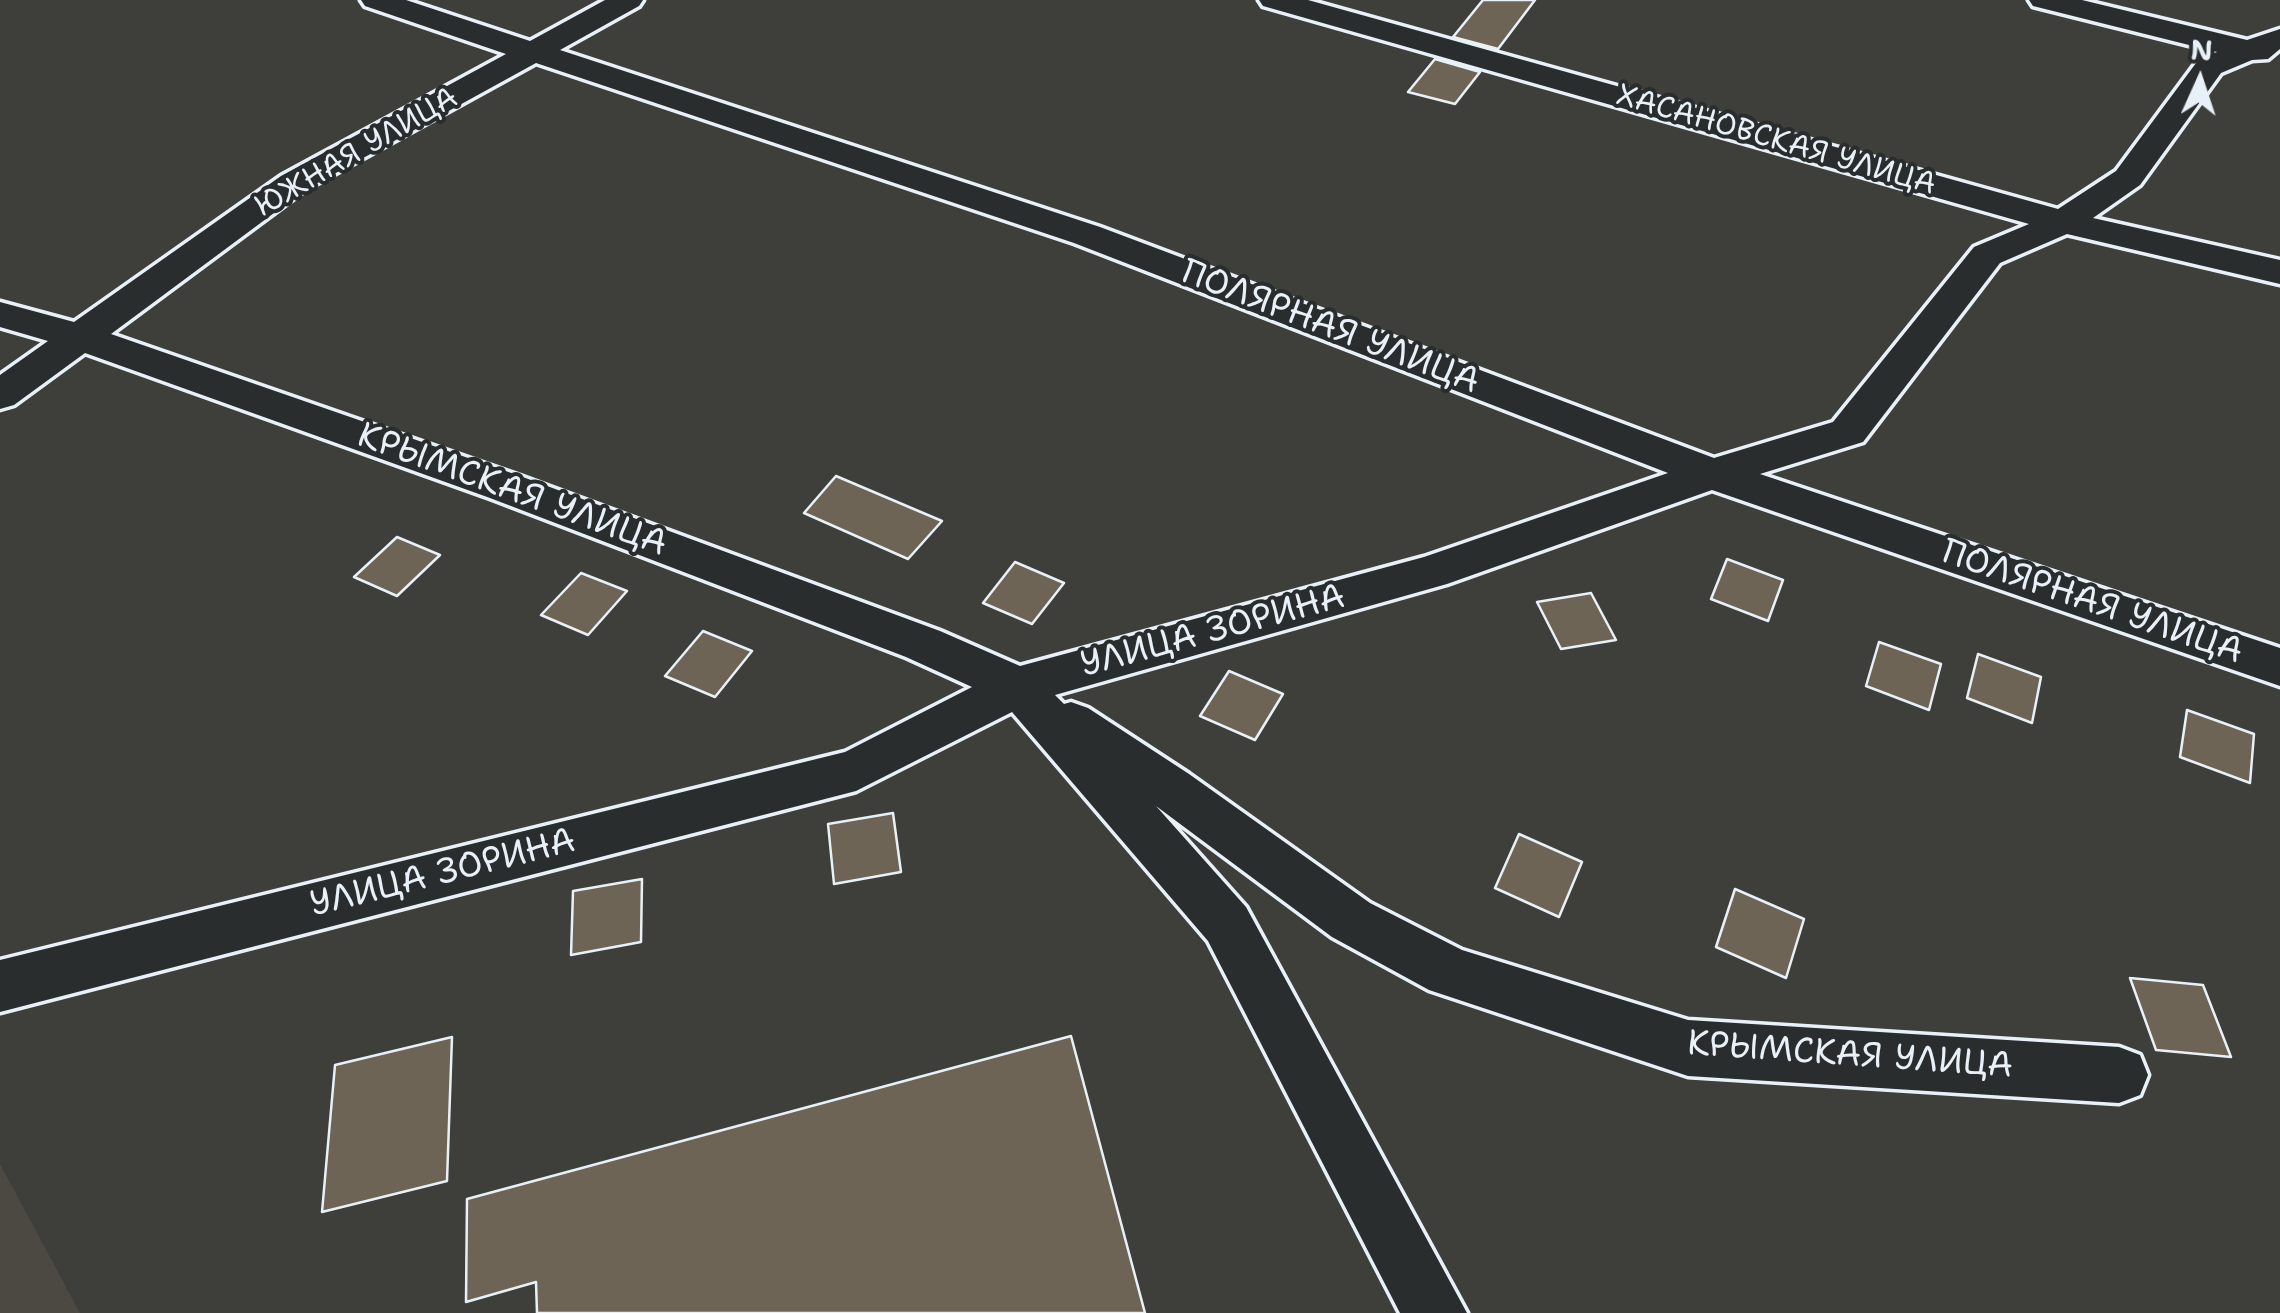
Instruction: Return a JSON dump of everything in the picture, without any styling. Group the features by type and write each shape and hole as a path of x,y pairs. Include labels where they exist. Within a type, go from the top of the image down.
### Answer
{"street":[{"name":"ПОЛЯРНАЯ УЛИЦА","path":"376,0 1087,235 1712,474 2280,667"},
{"name":"ЮЖНАЯ УЛИЦА","path":"0,395 293,183 628,0"},
{"name":"ХАСАНОВСКАЯ УЛИЦА","path":"1274,0 2063,222 2280,272"},
{"path":"2044,0 2268,48"},
{"name":"УЛИЦА ЗОРИНА","path":"0,986 856,770 1018,686 1431,572 1712,474 1848,432 1988,255 2063,222 2128,178 2210,66 2268,48"},
{"name":"КРЫМСКАЯ УЛИЦА","path":"0,314 80,337 505,486 923,644 1018,686 1172,789 1350,920 1449,972 1688,1048 2120,1075"},
{"name":"КРЫМСКАЯ УЛИЦА","path":"1018,686 1227,924 1435,1313"}],"shaded area":[{"path":"0,1164 80,1313 0,1313"}],"building":[{"path":"1483,0 1535,0 1498,49 1453,37"},
{"path":"1435,59 1480,72 1455,104 1408,92"},
{"path":"836,476 942,521 908,559 804,513"},
{"path":"397,537 440,555 397,596 354,577"},
{"path":"1727,559 1783,580 1768,621 1711,599"},
{"path":"1015,562 1064,583 1032,624 983,603"},
{"path":"581,573 627,591 588,635 541,615"},
{"path":"1591,593 1616,640 1561,649 1537,602"},
{"path":"703,631 752,651 715,697 665,676"},
{"path":"1879,642 1941,664 1929,710 1866,686"},
{"path":"1978,654 2041,677 2032,723 1967,698"},
{"path":"1229,671 1283,694 1255,740 1200,716"},
{"path":"2187,710 2254,734 2250,783 2180,757"},
{"path":"893,813 901,872 834,884 828,824"},
{"path":"1519,834 1582,862 1559,917 1495,888"},
{"path":"642,879 641,942 571,955 573,891"},
{"path":"1735,889 1804,919 1786,978 1716,947"},
{"path":"2130,978 2203,985 2231,1057 2156,1050"},
{"path":"1071,1036 1145,1313 537,1313 536,1282 466,1302 467,1199"},
{"path":"452,1037 447,1181 322,1212 335,1065"}]}
